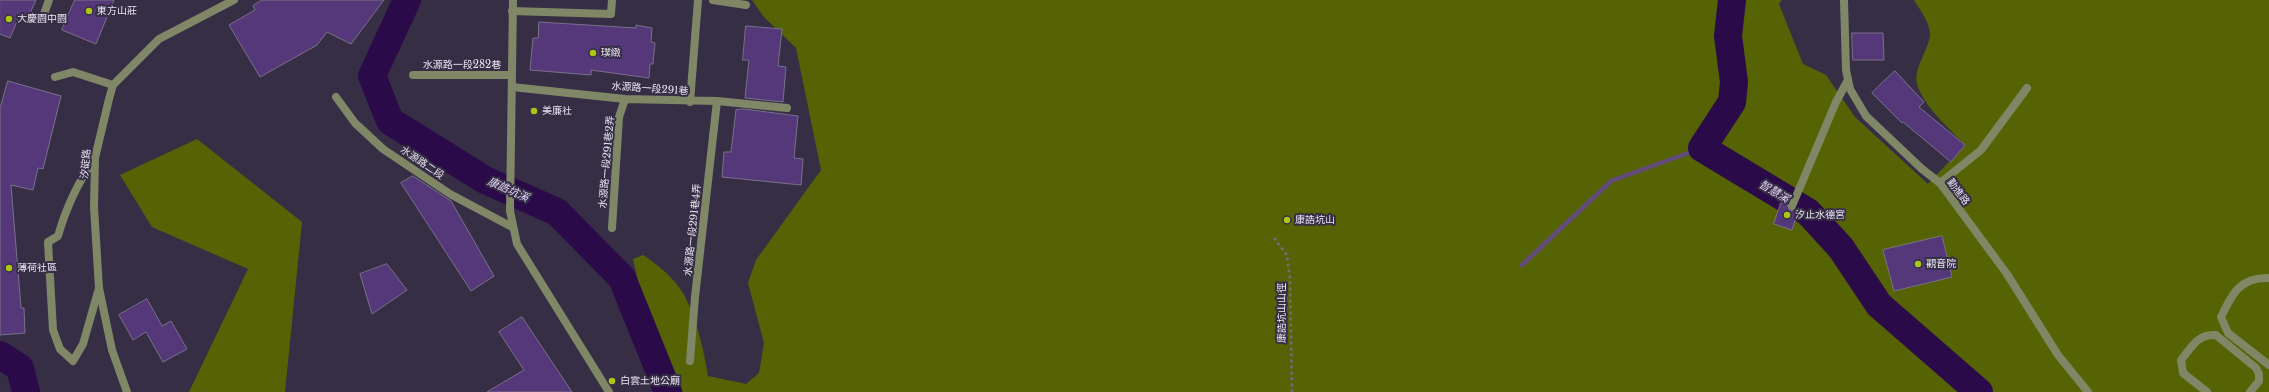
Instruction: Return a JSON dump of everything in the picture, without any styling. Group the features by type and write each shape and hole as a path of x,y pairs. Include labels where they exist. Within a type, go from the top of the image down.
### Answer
{"street":[{"path":"44,14 49,0"},
{"path":"55,77 73,72 113,85 159,39 234,0"},
{"path":"513,0 509,171 512,227 517,244 609,392"},
{"path":"512,11 611,14 612,0"},
{"path":"690,102 698,0"},
{"path":"713,0 746,5"},
{"name":"勤進路","path":"1844,0 1848,80 1850,89 1866,116 1922,169 1940,183 2007,274 2058,355 2088,392"},
{"name":"水源路一段282巷","path":"413,75 512,75"},
{"path":"1792,206 1836,102 1848,80"},
{"name":"汐碇路","path":"113,85 95,158 94,207 99,288 112,350 128,392"},
{"name":"水源路一段291巷","path":"512,87 625,99 690,102 717,101 787,108"},
{"path":"1940,183 1981,150 2027,88"},
{"name":"水源路二段","path":"336,97 355,123 382,148 450,194 512,227"},
{"name":"水源路一段291巷2弄","path":"612,228 619,117 625,99"},
{"name":"水源路一段291巷4弄","path":"690,361 695,297 717,101"},
{"path":"95,158 81,178 63,217 58,236 48,242 53,330 60,349 73,361 83,344 99,288"},
{"path":"2269,278 2247,281 2232,294 2221,318 2228,333 2269,365"},
{"path":"2206,392 2183,373 2181,360 2200,337 2208,335 2216,335 2256,368 2259,374 2259,381 2250,392"}],"path":[{"name":"康誥坑山山徑","path":"1274,238 1286,255 1290,280 1292,392"}],"green space":[{"path":"752,0 1782,0 1779,4 1803,64 1826,75 1855,117 1928,184 1965,145 1931,109 1920,93 1916,78 1919,66 1929,42 1930,31 1925,17 1914,0 2269,0 2269,392 683,392 641,294 633,259 643,255 670,277 683,293 692,312 699,334 708,376 746,384 759,373 764,343 748,283 756,260 821,170 796,48 764,17"},
{"path":"197,139 302,222 285,392 189,392 248,269 152,227 120,175"}],"building":[{"name":"大慶園中園","path":"0,0 36,0 27,20 19,17 10,38 0,34"},
{"name":"東方山莊","path":"75,0 114,0 96,44 62,30"},
{"path":"262,0 384,0 351,44 327,32 317,45 260,77 229,25 255,10 253,6"},
{"name":"璞緻","path":"539,22 636,28 636,25 652,28 651,42 655,43 653,64 650,64 649,78 591,70 591,75 530,70 533,38 538,38"},
{"path":"746,26 782,29 778,66 786,67 783,102 745,98 749,60 743,60"},
{"path":"1852,33 1883,33 1884,60 1853,60"},
{"path":"1895,71 1924,102 1919,107 1965,145 1951,162 1903,122 1902,123 1872,93"},
{"path":"8,81 61,96 43,169 38,168 33,190 11,185 21,308 24,308 25,333 0,335 0,109"},
{"path":"744,109 798,116 794,158 803,159 801,185 722,177 724,152 731,152 736,110"},
{"path":"413,176 451,201 494,276 471,291 401,183"},
{"name":"汐止水德宮","path":"1781,203 1787,204 1790,211 1799,208 1792,230 1774,224"},
{"name":"觀音院","path":"1942,236 1952,277 1894,291 1883,250"},
{"path":"387,264 407,290 372,314 360,274"},
{"path":"147,299 162,326 171,321 187,349 163,362 146,332 133,340 119,315"},
{"path":"522,317 572,392 487,392 524,370 499,332"}],"waterway":[{"name":"康誥坑溪","path":"407,0 372,76 390,121 485,180 557,212 622,278 668,392"},
{"name":"智慧溪","path":"1732,0 1728,36 1734,82 1732,102 1702,148 1808,212 1841,248 1879,305 1979,392"},
{"path":"1522,265 1611,181 1702,148"},
{"path":"0,355 20,368 26,392"}],"place":[{"name":"東方山莊","path":"89,11"},
{"name":"大慶園中園","path":"9,19"},
{"name":"璞緻","path":"593,53"},
{"name":"美廉社","path":"534,111"},
{"name":"汐止水德宮","path":"1787,215"},
{"name":"康誥坑山","path":"1287,220"},
{"name":"觀音院","path":"1918,264"},
{"name":"薄荷社區","path":"9,268"},
{"name":"白雲土地公廟","path":"612,381"}]}
